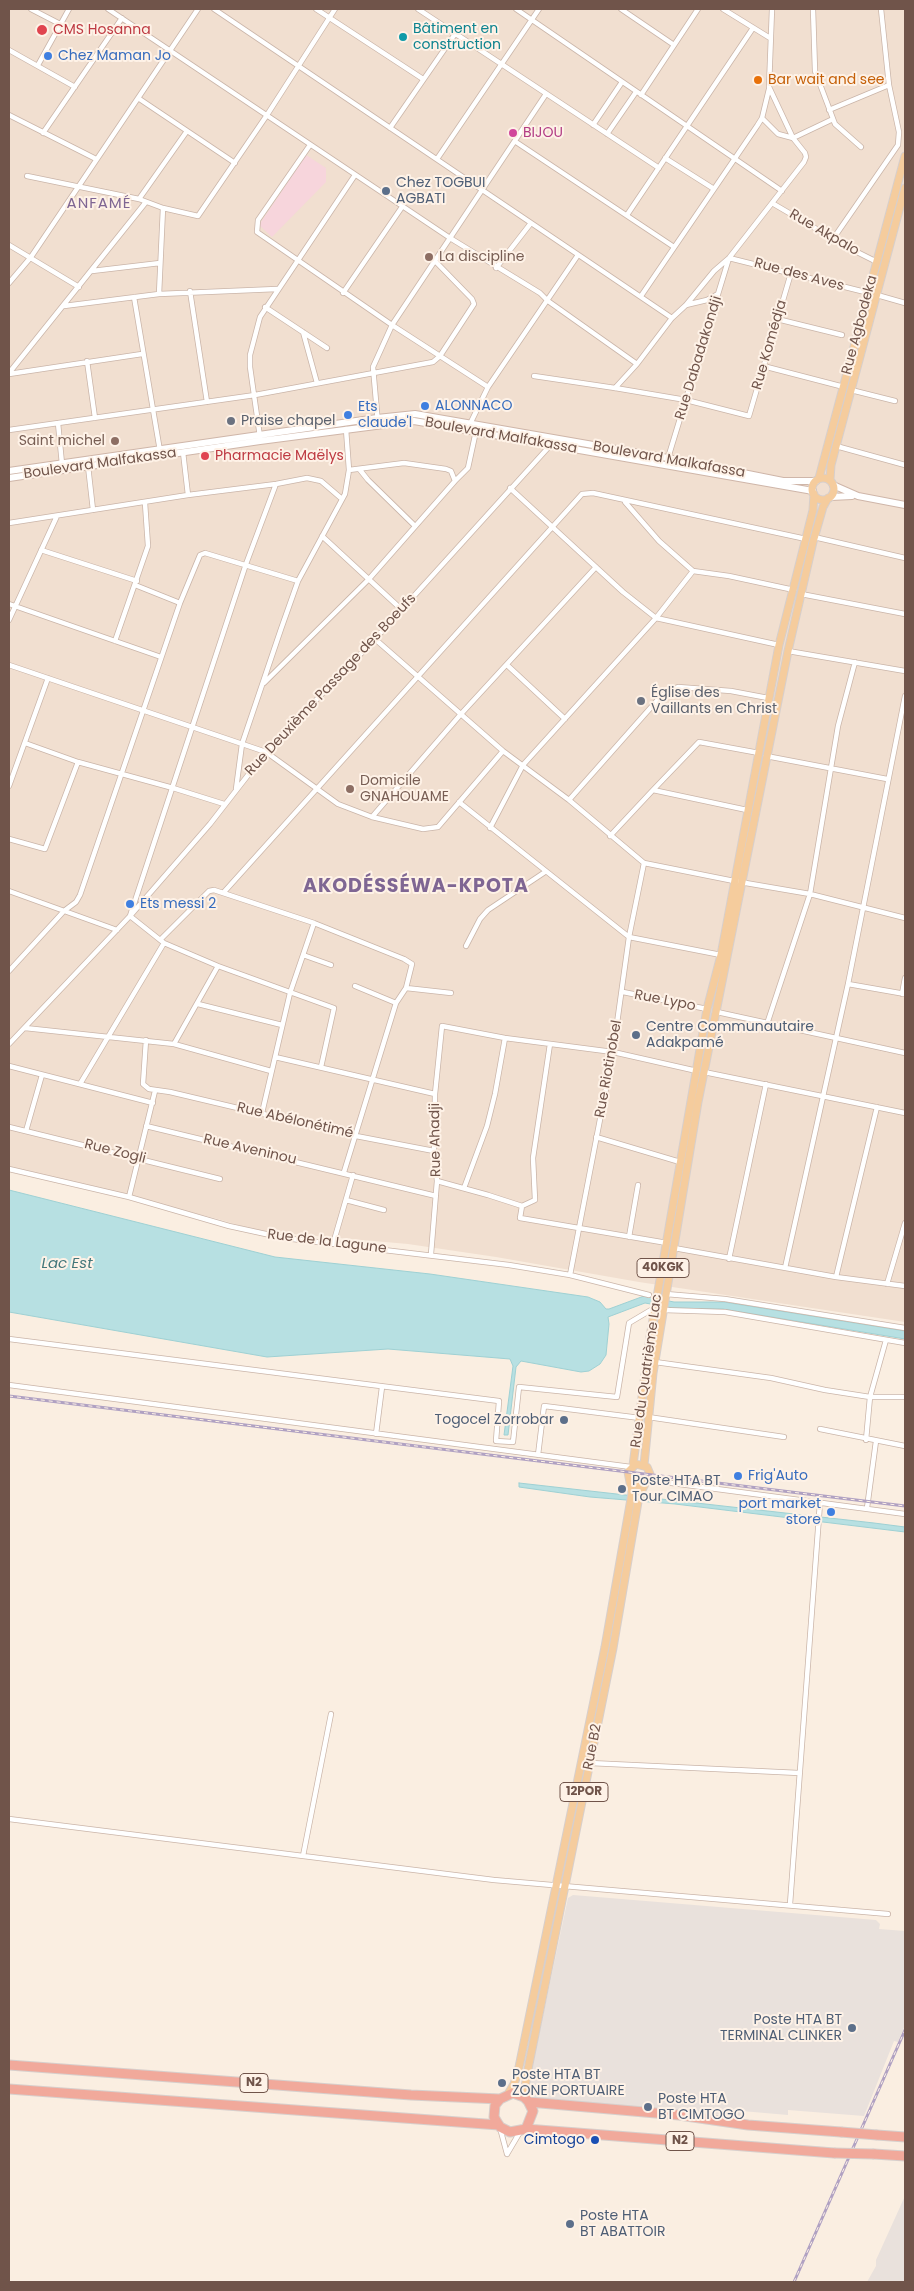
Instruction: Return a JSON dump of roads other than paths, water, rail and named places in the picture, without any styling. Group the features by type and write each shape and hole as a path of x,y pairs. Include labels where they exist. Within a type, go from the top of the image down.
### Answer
{"highway":[{"name":"N2","path":"9,2065 411,2095 504,2096 519,2094 528,2101 680,2115 748,2125 905,2138"},
{"name":"N2","path":"9,2089 500,2126 510,2132 523,2131 834,2153 905,2156"},
{"path":"500,2126 494,2111 504,2096"},
{"path":"523,2131 532,2117 528,2101"}],"main road":[{"name":"Rue Agbodeka","path":"797,592 813,510 813,493 844,387 905,156"},
{"name":"Rue Agbodeka","path":"797,592 823,507 829,497 836,446 904,202 905,188"},
{"path":"869,293 877,295"},
{"name":"Boulevard Malfakassa","path":"9,471 160,452 415,414 471,422 553,441 783,484"},
{"name":"Boulevard Malfakassa","path":"9,478 88,466 160,452 183,452 260,437 346,429 378,421 414,421 553,441"},
{"name":"Boulevard Malkafassa","path":"553,441 668,458 783,484"},
{"path":"783,484 818,479 858,496"},
{"path":"783,484 813,493 818,499 858,496 905,505"},
{"path":"701,1071 707,1009 721,955 768,698 779,645 797,592"},
{"path":"701,1071 717,1012 788,651 797,592"},
{"name":"Rue du Quatrième Lac","path":"644,1465 667,1244 680,1162 701,1071"},
{"name":"Rue du Quatrième Lac","path":"632,1466 650,1337 666,1294 674,1248 695,1101"},
{"path":"632,1466 644,1465"},
{"name":"40KGK","path":"644,1465 650,1472 647,1482"},
{"name":"40KGK","path":"631,1482 628,1475 632,1466"},
{"path":"631,1482 639,1486 647,1482"},
{"name":"Rue B2","path":"504,2096 514,2084 518,2072 605,1646 632,1493 631,1482"},
{"name":"Rue B2","path":"528,2101 525,2087 528,2064 614,1648 640,1496 647,1482"}],"street":[{"path":"31,9 60,24"},
{"path":"38,65 69,9"},
{"path":"108,9 450,238 496,268 540,293 548,301 637,364"},
{"path":"9,284 31,257 198,9"},
{"path":"214,9 672,318"},
{"path":"316,9 423,79"},
{"path":"27,176 139,199 163,208 198,216 267,116 334,9"},
{"path":"418,9 659,168"},
{"path":"516,9 782,191"},
{"path":"437,159 539,9"},
{"path":"621,9 674,45"},
{"path":"607,134 674,45 698,9"},
{"path":"724,9 770,38"},
{"path":"641,296 762,118 769,87 772,9"},
{"path":"813,9 815,71 835,124 861,147"},
{"path":"833,239 898,145 899,132 890,85 881,9"},
{"path":"43,133 122,18"},
{"path":"627,215 753,28"},
{"path":"390,128 455,34"},
{"path":"9,50 75,87"},
{"path":"593,124 622,82"},
{"path":"829,110 890,85"},
{"path":"616,388 672,318 686,305 714,271 729,258 804,162 805,152 794,138 769,87"},
{"path":"378,421 373,373 374,361 392,325 516,142 546,94"},
{"path":"138,98 235,163"},
{"path":"9,115 96,158"},
{"path":"762,118 778,134 794,138 832,118"},
{"path":"139,199 187,131"},
{"path":"516,142 674,247"},
{"path":"310,145 258,220 257,232 343,293 488,386"},
{"path":"665,158 714,189"},
{"path":"260,437 250,355 256,331 265,307 355,175"},
{"path":"9,374 146,202"},
{"name":"Rue Akpalo","path":"772,203 833,239 877,262"},
{"path":"343,293 402,206"},
{"path":"159,294 163,208"},
{"path":"496,268 531,223"},
{"path":"9,245 79,287"},
{"path":"471,422 488,386 578,255"},
{"name":"Rue des Aves","path":"729,258 869,293"},
{"name":"Rue Dabadakondji","path":"668,458 729,258"},
{"path":"9,430 255,395 433,362 440,356 474,304 435,261"},
{"path":"92,270 160,263"},
{"name":"Rue Komédja","path":"686,400 749,416 791,273"},
{"path":"64,306 190,291 277,289"},
{"path":"190,291 207,402"},
{"path":"686,305 702,302 718,293"},
{"path":"877,295 905,303"},
{"path":"134,297 142,354 160,452"},
{"path":"265,307 326,348"},
{"path":"777,319 842,334"},
{"path":"302,332 317,383"},
{"path":"9,374 142,354"},
{"path":"87,361 95,418"},
{"path":"763,366 844,387"},
{"path":"534,376 686,400"},
{"path":"851,390 895,401"},
{"path":"58,423 62,464"},
{"path":"236,790 242,744 298,581 342,499 348,483 346,429"},
{"path":"264,683 369,579 468,468 476,430"},
{"name":"Rue Deuxième Passage des Boeufs","path":"9,1044 130,916 266,752 375,639 553,441"},
{"path":"836,446 905,465"},
{"path":"183,452 188,495"},
{"path":"349,470 404,463 436,466 451,471 455,481"},
{"path":"88,466 93,510"},
{"path":"360,470 415,526"},
{"path":"9,523 307,478 321,481 342,499"},
{"path":"276,484 246,564 130,916 162,942 218,966 334,1008 321,1067"},
{"path":"510,488 596,568 656,618 779,645"},
{"path":"224,892 582,494 593,493 806,539"},
{"path":"625,501 659,541 693,571 743,578 797,592 905,614"},
{"path":"115,641 148,546 145,503"},
{"path":"9,620 57,516"},
{"path":"322,536 401,609"},
{"path":"814,537 905,558"},
{"path":"41,550 136,583 180,603"},
{"path":"9,971 64,911 76,902 80,895 180,603 202,553 246,564 298,581"},
{"path":"372,817 461,714 596,568"},
{"path":"490,828 523,766 656,618 693,571"},
{"path":"9,604 161,657"},
{"path":"375,639 503,751 568,800 644,863 810,894 905,918"},
{"path":"788,651 905,671"},
{"path":"767,1024 810,894 838,726 854,662"},
{"path":"9,665 266,752 338,804 372,817 432,830 438,827 503,751"},
{"path":"507,665 565,719"},
{"path":"9,786 48,678"},
{"path":"568,800 661,696 671,690 678,687 731,691 768,698"},
{"path":"785,1268 848,984 887,779 905,696"},
{"path":"610,836 699,742 759,753"},
{"path":"25,743 78,762 224,804"},
{"path":"766,756 887,779"},
{"path":"9,839 45,849 78,762"},
{"path":"653,790 747,810"},
{"path":"459,802 629,937 721,955"},
{"name":"Rue Riotinobel","path":"570,1275 613,1052 629,937 644,863"},
{"path":"466,946 480,919 488,910 545,872"},
{"path":"80,1084 162,942 209,891 224,892 314,923 404,959 412,964 406,988 396,1003 344,1172"},
{"path":"9,892 117,930"},
{"path":"262,1113 290,993 314,923"},
{"path":"303,955 331,965"},
{"path":"174,1044 218,966"},
{"path":"848,984 904,994 905,978"},
{"path":"355,986 396,1003"},
{"path":"406,988 450,993"},
{"name":"Rue Lypo","path":"622,992 707,1009"},
{"path":"198,1004 282,1025"},
{"path":"717,1012 905,1053"},
{"name":"Rue Ahadji","path":"431,1254 437,1181 434,1151 435,1094 442,1026 505,1038"},
{"path":"25,1028 174,1044 271,1071"},
{"path":"464,1188 493,1102 505,1038 613,1052 905,1113"},
{"path":"129,1197 155,1090 146,1088 143,1084 146,1040"},
{"path":"437,1181 522,1206 535,1200 533,1158 550,1044"},
{"path":"275,1057 435,1094"},
{"path":"9,1066 153,1103"},
{"path":"26,1131 42,1074"},
{"path":"729,1259 766,1084"},
{"name":"Rue Abélonétimé","path":"155,1090 356,1136 434,1151"},
{"path":"836,1277 877,1107"},
{"name":"Rue Aveninou","path":"146,1126 344,1172 436,1196"},
{"name":"Rue Zogli","path":"9,1127 220,1179"},
{"path":"596,1136 680,1162"},
{"name":"Rue de la Lagune","path":"9,1169 129,1197 229,1226 284,1238 431,1254 570,1275 649,1296"},
{"path":"334,1244 352,1175"},
{"path":"630,1237 638,1185"},
{"path":"346,1200 384,1210"},
{"path":"522,1206 520,1218 667,1244"},
{"path":"887,1284 905,1223"},
{"path":"674,1248 836,1277 905,1286"},
{"path":"666,1294 725,1299 905,1328"},
{"path":"9,1339 499,1401 496,1441 513,1442 519,1387 617,1397 629,1323 660,1308 725,1312 905,1343"},
{"path":"866,1440 870,1397 886,1340"},
{"path":"655,1362 772,1378 825,1390 870,1397 905,1397"},
{"path":"9,1385 632,1466"},
{"path":"376,1434 382,1387"},
{"path":"538,1455 544,1406 640,1418"},
{"path":"648,1417 784,1437"},
{"path":"820,1429 866,1440 905,1446"},
{"path":"867,1508 876,1441"},
{"path":"647,1482 905,1514"},
{"path":"790,1904 797,1830 798,1773 820,1503"},
{"path":"303,1856 331,1714"},
{"path":"590,1763 798,1773"},
{"path":"9,1819 399,1870 565,1888 790,1904 888,1914"},
{"path":"500,2126 506,2154 523,2131"}],"water":[{"name":"Lac Est","path":"9,1190 275,1257 430,1274 588,1297 600,1302 606,1309 644,1296 674,1302 724,1302 905,1331 905,1339 723,1309 673,1308 645,1303 608,1317 606,1355 600,1364 589,1371 581,1372 521,1361 516,1367 508,1435 504,1435 513,1366 510,1359 388,1349 267,1357 9,1312"},
{"path":"519,1483 874,1523 905,1527 905,1532 675,1504 590,1497 519,1487"}],"railway":[{"path":"9,1396 905,1506"},
{"path":"794,2282 905,2030"}],"place":[{"name":"CMS Hosanna","path":"42,30"},
{"name":"Bâtiment en construction","path":"403,37"},
{"name":"Chez Maman Jo","path":"48,56"},
{"name":"Bar wait and see","path":"758,80"},
{"name":"BIJOU","path":"513,133"},
{"name":"Chez TOGBUI AGBATI","path":"386,191"},
{"name":"La discipline","path":"429,257"},
{"name":"ALONNACO","path":"425,406"},
{"name":"Ets claude'l","path":"348,415"},
{"name":"Praise chapel","path":"231,421"},
{"name":"Saint michel","path":"115,441"},
{"name":"Pharmacie Maëlys","path":"205,456"},
{"name":"Église des Vaillants en Christ","path":"641,701"},
{"name":"Domicile GNAHOUAME","path":"350,789"},
{"name":"Ets messi 2","path":"130,904"},
{"name":"Centre Communautaire Adakpamé","path":"636,1035"},
{"name":"Togocel Zorrobar","path":"564,1420"},
{"name":"Frig'Auto","path":"738,1476"},
{"name":"Poste HTA BT Tour CIMAO","path":"622,1489"},
{"name":"port market store","path":"831,1512"},
{"name":"Poste HTA BT TERMINAL CLINKER","path":"852,2028"},
{"name":"Poste HTA BT ZONE PORTUAIRE","path":"502,2083"},
{"name":"Poste HTA BT CIMTOGO","path":"648,2107"},
{"name":"Cimtogo","path":"595,2140"},
{"name":"Poste HTA BT ABATTOIR","path":"570,2224"}],"district":[{"name":"ANFAMÉ","path":"99,204"},
{"name":"AKODÉSSÉWA-KPOTA","path":"416,887"}]}
